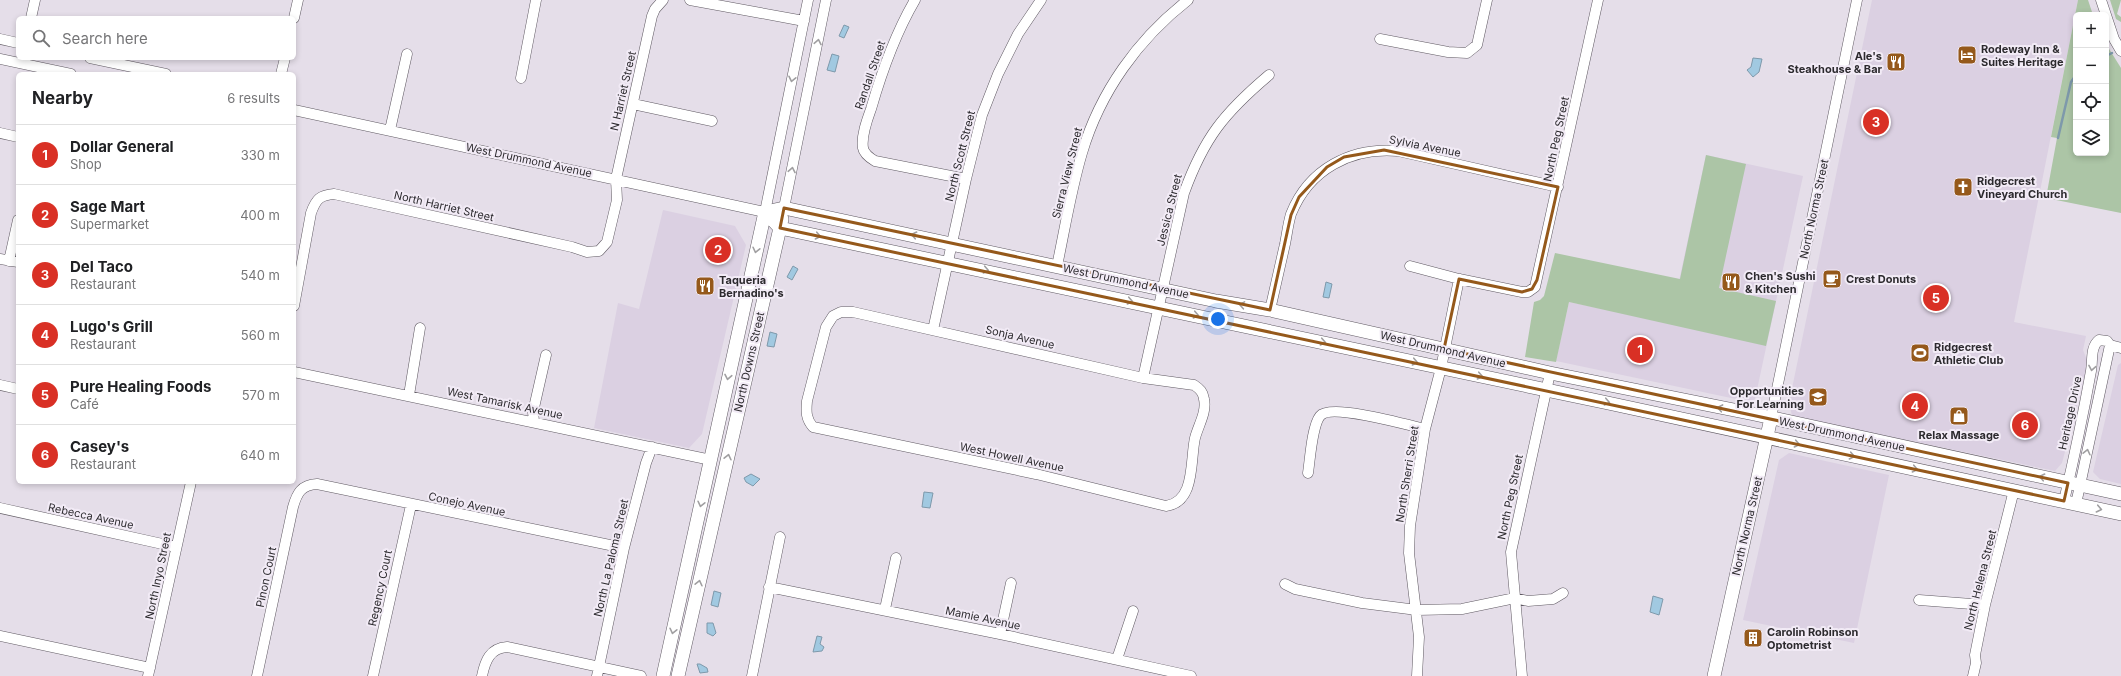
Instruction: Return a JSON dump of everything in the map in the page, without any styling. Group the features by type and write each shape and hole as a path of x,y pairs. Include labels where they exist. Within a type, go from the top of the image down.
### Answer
{"main road":[{"name":"West Drummond Avenue","path":"764,212 784,208 1162,289 1270,310 1550,373 1772,418 2121,494"},
{"name":"North Downs Street","path":"678,676 784,208"},
{"name":"North Downs Street","path":"663,676 764,212"},
{"path":"764,212 780,228"},
{"name":"West Drummond Avenue","path":"780,228 948,262 1546,389 2121,514"},
{"name":"North Norma Street","path":"1714,676 1772,418"},
{"path":"1877,461 1882,443"}],"street":[{"path":"31,16 35,0"},
{"path":"294,16 298,0"},
{"path":"521,78 536,0"},
{"name":"N Harriet Street","path":"616,179 655,9 663,0"},
{"path":"690,0 804,21"},
{"name":"North Downs Street","path":"764,212 808,0"},
{"name":"North Downs Street","path":"784,208 826,0"},
{"name":"Randall Street","path":"915,0 897,34 881,75 867,121 863,148 865,153 871,159 966,179"},
{"name":"North Scott Street","path":"933,330 966,179 982,115 998,74 1018,34 1041,0"},
{"name":"Sierra View Street","path":"1057,266 1082,154 1092,124 1109,91 1131,57 1156,28 1188,0"},
{"path":"1380,39 1448,52 1467,52 1477,45 1487,0"},
{"name":"North Peg Street","path":"1459,279 1522,292 1532,289 1536,283 1598,0"},
{"name":"North Norma Street","path":"1772,418 1857,0"},
{"path":"2101,0 2114,39 2121,51"},
{"path":"0,39 16,43"},
{"path":"390,130 407,54"},
{"path":"0,58 63,72"},
{"path":"100,60 156,72"},
{"path":"282,72 284,60"},
{"name":"Jessica Street","path":"1143,378 1184,193 1203,147 1227,114 1269,75"},
{"path":"633,104 712,121"},
{"name":"West Drummond Avenue","path":"296,110 764,212"},
{"path":"0,133 16,137"},
{"name":"Sylvia Avenue","path":"1270,310 1291,216 1299,197 1311,181 1344,158 1364,151 1398,151 1558,187"},
{"name":"North Harriet Street","path":"296,295 311,212 315,201 322,195 334,194 564,245 586,252 599,251 607,242 617,200 616,179"},
{"path":"9,261 16,229"},
{"path":"1410,266 1459,279"},
{"name":"North Sherri Street","path":"1417,676 1419,637 1417,610 1411,577 1409,546 1410,526 1425,429 1442,368 1444,350 1459,279"},
{"name":"Sonja Avenue","path":"835,432 812,427 806,413 807,401 826,327 836,314 841,312 853,312 1143,378 1171,383 1186,383 1197,388 1203,395 1204,409 1194,442 1189,483 1181,499"},
{"path":"409,395 420,328"},
{"name":"Heritage Drive","path":"2070,502 2093,362 2093,348 2099,340 2108,343"},
{"path":"2074,484 2108,343 2121,348"},
{"path":"534,421 533,412 546,355"},
{"name":"West Tamarisk Avenue","path":"296,372 534,421 711,460"},
{"name":"North Peg Street","path":"1522,676 1511,560 1512,540 1550,373"},
{"path":"0,385 16,389"},
{"path":"1308,473 1313,436 1320,416 1325,413 1343,412 1425,429"},
{"name":"West Howell Avenue","path":"835,432 1036,474 1166,506 1173,505 1181,499"},
{"name":"North La Paloma Street","path":"598,671 624,548 646,463 652,447"},
{"name":"North Inyo Street","path":"149,672 191,484"},
{"name":"Conejo Avenue","path":"305,486 317,484 411,505 624,548"},
{"name":"Pinon Court","path":"257,676 293,507 297,493 305,486"},
{"name":"North Helena Street","path":"1973,676 1976,663 1975,655 1985,605 2014,490"},
{"name":"Regency Court","path":"373,676 411,505"},
{"name":"Rebecca Avenue","path":"0,508 176,547"},
{"path":"752,676 780,537"},
{"path":"884,609 896,558"},
{"path":"1000,634 1010,583"},
{"path":"1285,584 1295,589 1362,603 1417,610 1462,609 1515,598 1528,601 1552,598 1563,593"},
{"name":"Mamie Avenue","path":"769,587 884,609 1117,659 1160,673 1191,676"},
{"path":"1919,600 1985,605"},
{"path":"1117,659 1133,611"},
{"path":"0,636 149,672"},
{"path":"482,676 485,663 491,653 498,647 507,647 598,671 641,676"}],"highlighted area":[{"path":"1384,150 1558,187 1537,280 1532,289 1522,292 1459,279 1444,349 2068,483 2064,501 780,228 784,208 1270,310 1291,215 1299,197 1327,167 1344,157"}],"shaded area":[{"path":"1872,0 2078,0 2076,12 2073,12 2073,25 2014,322 2086,336 2083,350 2088,363 2062,463 2055,471 1792,416 1789,403"},
{"path":"1706,155 1803,176 1755,399 1750,402 1556,361 1569,302 1670,323"},
{"path":"663,210 735,226 746,245 702,434 689,448 594,428 618,303 639,309"},
{"path":"2121,363 2121,484 2100,479 2093,472 2118,365"},
{"path":"1789,453 1889,475 1854,643 1743,620 1779,460"}],"green space":[{"path":"2078,0 2088,0 2092,12 2076,12"},
{"path":"2110,0 2121,0 2117,14 2121,17 2121,22 2116,19"},
{"path":"2073,25 2073,156 2109,156 2109,49 2121,68 2121,213 2046,198 2057,138 2051,137"},
{"path":"1706,155 1746,164 1719,288 1776,301 1766,346 1569,302 1556,362 1525,357 1534,302 1540,300 1544,296 1555,253 1680,279"}],"water":[{"path":"844,25 849,27 844,38 839,36"},
{"path":"832,54 839,56 835,72 827,70"},
{"path":"1753,58 1762,59 1759,72 1753,77 1747,70 1751,67"},
{"path":"793,266 798,269 792,280 787,277"},
{"path":"1326,282 1332,284 1329,298 1323,297"},
{"path":"770,332 777,334 774,347 767,346"},
{"path":"751,474 760,479 753,486 746,482 744,478"},
{"path":"924,492 933,493 930,508 922,507"},
{"path":"714,591 721,593 718,607 711,605"},
{"path":"1653,596 1663,599 1659,615 1650,612"},
{"path":"707,623 713,623 716,633 713,636 707,633"},
{"path":"817,636 822,637 820,644 824,647 822,651 813,652"},
{"path":"697,664 707,668 708,672 700,673"}],"waterway":[{"path":"2058,138 2071,82 2073,79"}],"place":[{"name":"Rodeway Inn & Suites Heritage","path":"1967,55"},
{"name":"Ale's Steakhouse & Bar","path":"1896,62"},
{"name":"Del Taco","path":"1876,122"},
{"name":"Ridgecrest Vineyard Church","path":"1963,187"},
{"name":"Sage Mart","path":"718,250"},
{"name":"Crest Donuts","path":"1832,279"},
{"name":"Chen's Sushi & Kitchen","path":"1731,282"},
{"name":"Taqueria Bernadino's","path":"705,286"},
{"name":"Pure Healing Foods","path":"1936,298"},
{"name":"Dollar General","path":"1640,350"},
{"name":"Ridgecrest Athletic Club","path":"1920,353"},
{"name":"Opportunities For Learning","path":"1818,397"},
{"name":"Lugo's Grill","path":"1915,406"},
{"name":"Relax Massage","path":"1959,416"},
{"name":"Casey's","path":"2025,425"},
{"name":"Carolin Robinson Optometrist","path":"1753,638"}]}
